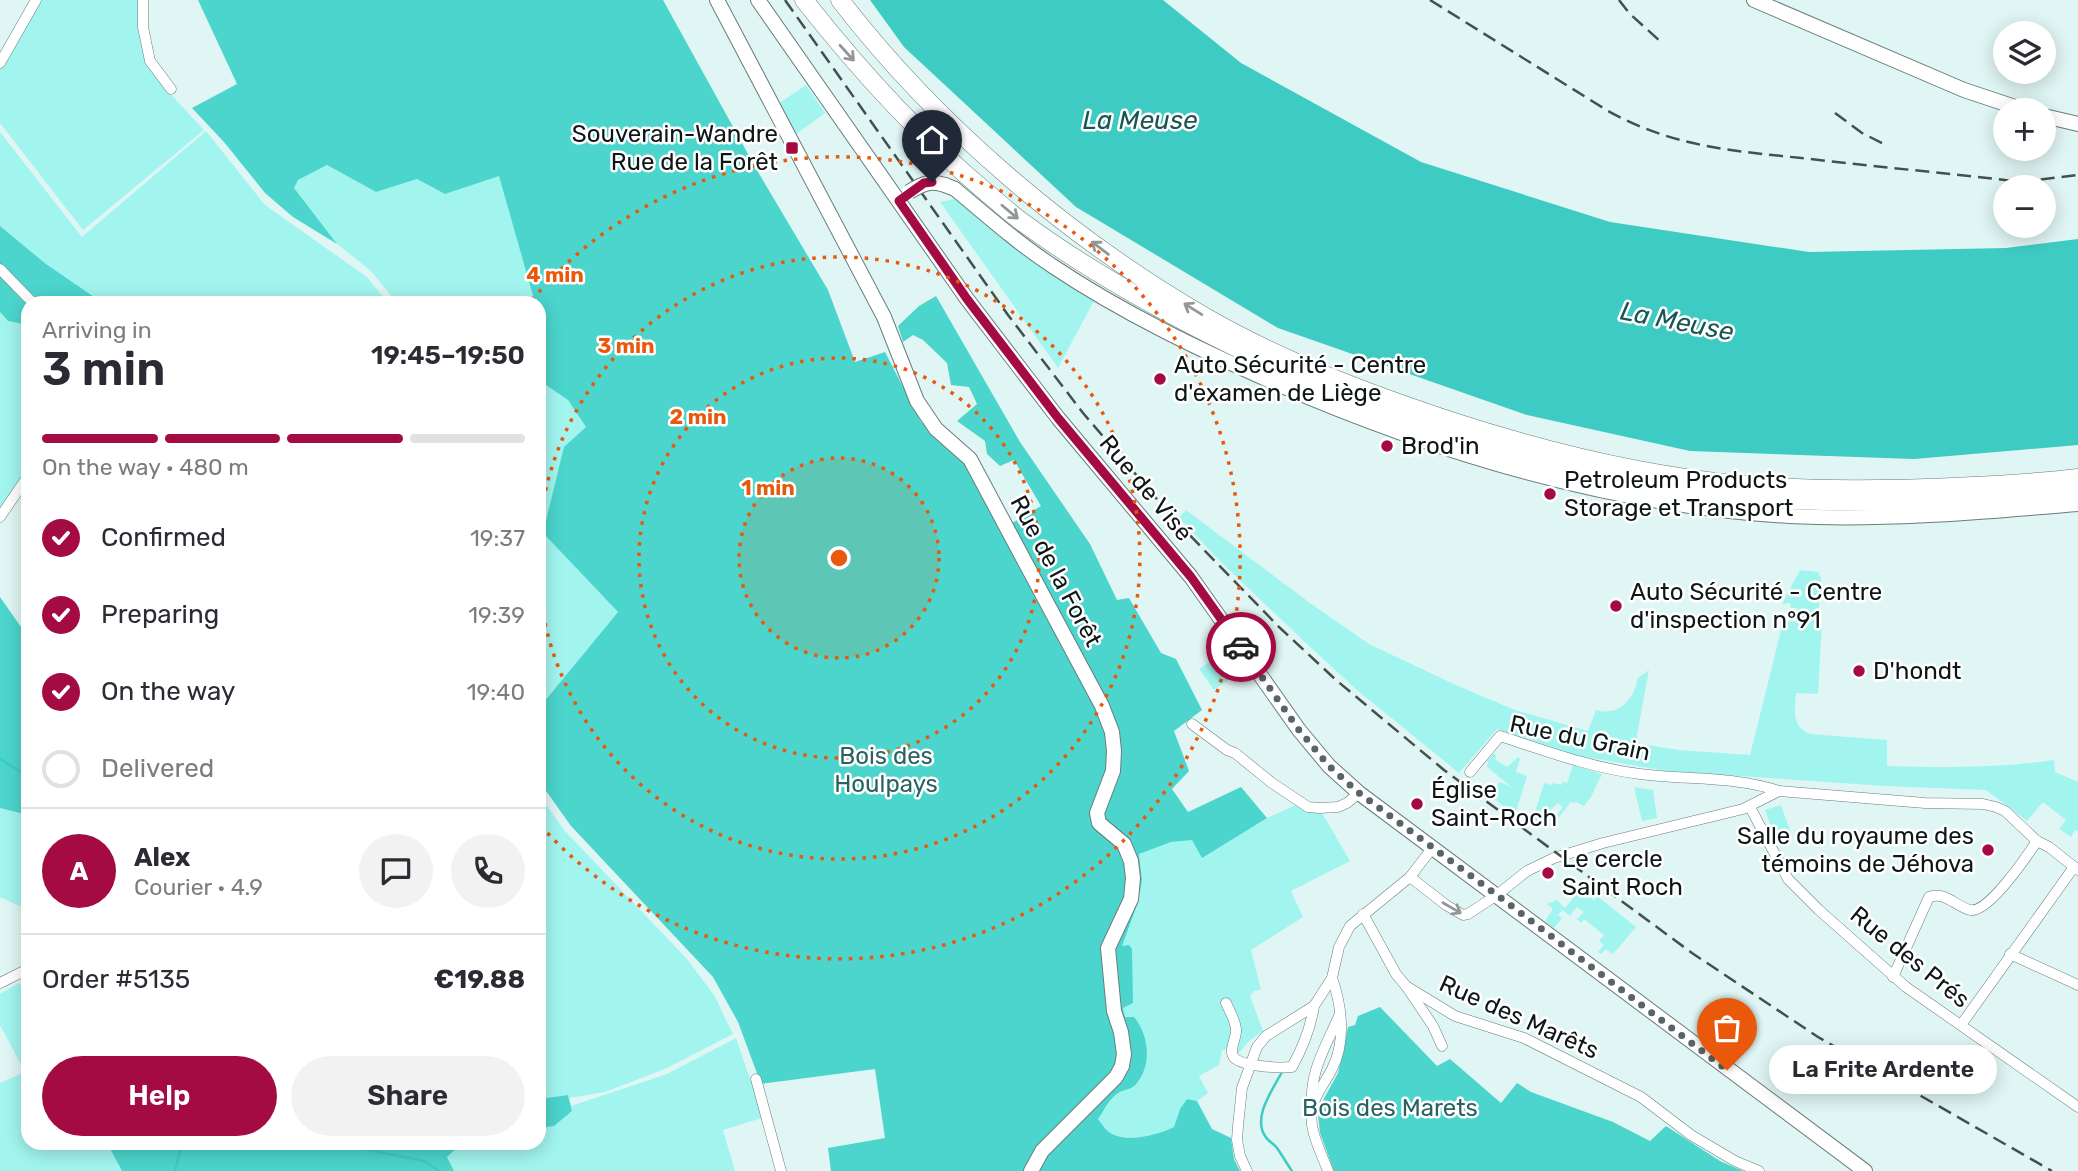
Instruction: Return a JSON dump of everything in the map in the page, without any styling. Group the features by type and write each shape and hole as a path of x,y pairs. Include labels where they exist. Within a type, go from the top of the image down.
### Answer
{"highway":[{"path":"804,0 838,44 900,112 959,169 1024,223 1099,274 1148,303 1250,355 1354,400 1488,446 1573,469 1649,485 1741,497 1823,502 1903,501 2078,491"},
{"path":"840,0 920,92 978,148 1041,203 1111,257 1207,318 1358,388 1492,434 1575,457 1651,472 1742,485 1823,490 1903,489 2078,478"}],"main road":[{"name":"Rue de la Forêt","path":"717,0 884,317 917,401 936,429 970,459 1090,684 1112,732 1113,771 1097,814 1099,823 1124,844 1131,861 1133,878 1131,899 1108,948 1114,1011 1121,1032 1124,1055 1122,1066 1116,1077 1042,1151 1031,1171"},
{"name":"Rue de Visé","path":"758,0 904,196 967,299 1058,418 1191,577 1299,730 1329,766 1359,793 1865,1171"},
{"path":"1754,0 1964,90 1993,100"},
{"path":"2056,119 2078,124"},
{"path":"904,196 924,183 932,182 955,189 1053,267 1196,347 1316,401 1408,437 1510,468 1634,497 1777,515 1858,517 1965,513 2078,504"}],"street":[{"path":"0,63 36,0"},
{"path":"143,0 143,27 150,61 171,89"},
{"path":"0,269 27,296"},
{"path":"0,517 21,486"},
{"path":"1192,724 1308,807 1338,807 1359,793"},
{"name":"Rue du Grain","path":"1470,772 1500,736 1584,764 1636,774 1757,784 1779,791"},
{"path":"1410,877 1463,915 1497,895 1527,871 1554,858 1603,843 1750,807 1779,791 1925,803 1983,804 2005,811 2037,841 2049,847 2076,869 2010,954 1961,1025"},
{"name":"Rue des Prés","path":"1750,807 1787,879 1893,977 2078,1107"},
{"path":"1893,977 1929,897 1945,896 1970,910 1983,908 2023,863 2037,841"},
{"path":"1226,1003 1236,1028 1232,1050 1237,1060 1250,1064 1292,1067 1314,1006 1332,978 1339,947 1350,926 1410,877 1433,847"},
{"name":"Rue des Marêts","path":"1363,914 1396,974 1406,986 1455,1016 1524,1038 1641,1097 1691,1135 1735,1161 1759,1171"},
{"path":"2010,954 2078,985"},
{"path":"0,983 21,972"},
{"path":"1312,1107 1334,1066 1340,1048 1342,1034 1332,978"},
{"path":"1406,986 1433,1026 1442,1046"},
{"path":"1247,1171 1237,1140 1242,1088 1257,1046 1266,1036 1314,1006"},
{"path":"1328,1171 1314,1132 1311,1090 1316,1066 1339,1015"},
{"path":"756,1079 781,1171"}],"shaded area":[{"path":"40,0 138,0 139,30 163,86 204,130 83,230 0,123 0,69"},
{"path":"806,85 825,113 795,135 778,104"},
{"path":"206,131 265,205 367,277 382,296 93,296 46,264 0,226 0,132 82,237"},
{"path":"327,165 376,192 417,179 445,194 499,175 533,296 391,296 371,271 337,244 293,188 298,180"},
{"path":"955,199 1095,299 1058,368 940,202"},
{"path":"0,312 8,321 21,324 21,480 0,511"},
{"path":"546,385 568,400 586,427 546,526"},
{"path":"1186,510 1369,644 1515,710 1588,731 1596,710 1612,711 1624,704 1633,693 1638,678 1649,670 1638,742 1679,750 1750,755 1783,622 1798,621 1797,608 1791,608 1790,603 1782,604 1800,570 1818,572 1821,578 1818,621 1822,621 1818,694 1796,693 1797,722 1804,731 1810,734 1887,740 1887,766 1970,767 2054,760 2055,772 2078,782 2078,831 2075,830 2071,837 2059,829 2066,820 2043,802 2027,821 1986,790 1666,771 1574,755 1497,729 1459,773 1357,690 1226,567 1179,518"},
{"path":"546,536 618,612 546,699"},
{"path":"1231,646 1246,667 1214,690 1199,669"},
{"path":"1494,753 1497,756 1495,759 1507,767 1518,757 1520,759 1516,772 1527,776 1515,815 1489,795 1500,782 1511,787 1486,766"},
{"path":"1573,765 1602,774 1591,797 1584,806 1571,802 1559,817 1557,815 1563,807 1558,803 1543,816 1542,813 1539,823 1532,821 1544,783 1567,783"},
{"path":"1634,787 1653,790 1657,818 1642,821"},
{"path":"1298,804 1321,811 1350,861 1291,891 1303,917 1251,950 1261,990 1254,991 1250,996 1263,1031 1239,1053 1229,1047 1222,1051 1219,1065 1199,1076 1208,1093 1197,1101 1187,1099 1180,1109 1174,1127 1133,1138 1116,1136 1098,1119 1121,1090 1125,1017 1123,1008 1133,1002 1131,977 1121,947 1142,880 1139,854 1171,842 1192,839 1202,857 1267,818"},
{"path":"546,805 565,831 687,959 714,995 733,1034 665,1069 605,1092 569,1098 568,1095 546,1098"},
{"path":"1781,805 1792,836 1776,842 1765,810"},
{"path":"0,808 21,813 21,907 0,897"},
{"path":"1580,890 1594,900 1597,896 1636,927 1613,954 1606,949 1601,954 1598,952 1604,945 1599,941 1604,935 1584,919 1581,923 1577,919 1584,912 1577,907 1570,916 1562,910 1558,915 1562,918 1554,928 1545,921 1553,909 1547,904 1557,900 1565,908"},
{"path":"19,983 21,987 21,1064 0,1025 0,994"},
{"path":"736,1038 752,1079 762,1118 723,1130 735,1171 454,1171 447,1157 455,1150 546,1150 546,1124 572,1112 571,1106 667,1074"},
{"path":"21,1074 21,1150 111,1150 122,1171 0,1171 0,1083"}],"green space":[{"name":"Bois des Houlpays","path":"198,0 663,0 758,172 828,290 855,362 885,352 921,422 968,463 1002,529 1041,506 1014,460 1000,466 987,454 985,441 957,421 977,404 969,387 951,385 947,363 923,340 913,335 903,342 898,326 919,306 936,296 1020,442 1090,544 1117,600 1129,598 1161,653 1176,659 1202,710 1174,731 1189,771 1172,789 1188,812 1241,787 1267,818 1202,858 1192,840 1171,842 1139,854 1142,880 1138,902 1122,946 1129,945 1132,949 1133,1003 1123,1008 1125,1017 1134,1017 1143,1032 1147,1059 1137,1083 1115,1096 1098,1119 1116,1136 1142,1137 1174,1127 1180,1109 1187,1099 1197,1101 1212,1129 1231,1138 1234,1159 1240,1171 831,1171 828,1148 885,1138 875,1069 761,1084 738,1022 713,977 571,826 546,791 546,699 618,612 546,536 546,521 564,447 586,427 568,400 546,385 546,296 533,296 499,176 445,194 417,179 376,192 327,165 298,180 294,188 337,244 293,217 265,193 224,142 192,108 237,84"},
{"path":"0,226 46,264 93,296 21,296 21,324 8,321 0,312"},
{"path":"0,597 21,627 21,813 0,808"},
{"name":"Bois des Marets","path":"1380,1007 1437,1066 1450,1059 1501,1103 1517,1083 1531,1092 1613,1122 1650,1141 1666,1126 1720,1161 1743,1171 1334,1171 1320,1133 1318,1114 1338,1073 1348,1027 1355,1025 1358,1016"},
{"path":"568,1095 572,1111 554,1126 546,1127 546,1098"},
{"path":"111,1150 455,1150 447,1157 454,1171 122,1171"}],"water":[{"name":"La Meuse","path":"870,0 1163,0 1241,63 1421,162 1610,222 1809,252 2006,248 2078,239 2078,445 1914,459 1690,451 1527,415 1278,328 1076,207 904,47"}],"waterway":[{"path":"0,759 21,772"},
{"path":"1283,1070 1266,1102 1261,1120 1266,1138 1277,1148 1292,1171"},
{"path":"175,1171 180,1150"},
{"path":"369,1150 424,1161 439,1171"}],"railway":[{"path":"785,0 1008,315 1083,413 1174,519 1279,627 1336,680 1444,770 1692,953 1818,1037 2052,1171"},
{"path":"1430,0 1608,111 1634,124 1685,141 1763,154 2005,180 2029,181 2078,175"},
{"path":"1619,0 1629,13 1661,42"},
{"path":"1835,113 1862,133 1886,145"}],"way so far":[{"path":"1241,647 1299,730 1329,766 1359,793 1727,1070"}],"place":[{"name":"Souverain-Wandre Rue de la Forêt","path":"792,148"},
{"name":"Auto Sécurité - Centre d'examen de Liège","path":"1160,379"},
{"name":"Brod'in","path":"1387,446"},
{"name":"Petroleum Products Storage et Transport","path":"1550,494"},
{"name":"Auto Sécurité - Centre d'inspection n°91","path":"1616,606"},
{"name":"D'hondt","path":"1859,671"},
{"name":"Église Saint-Roch","path":"1417,804"},
{"name":"Salle du royaume des témoins de Jéhova","path":"1988,850"},
{"name":"Le cercle Saint Roch","path":"1548,873"},
{"name":"La Frite Ardente","path":"1727,1070"}],"route":[{"path":"932,182 924,183 899,201 928,245 1058,418 1191,577 1241,647"}]}
